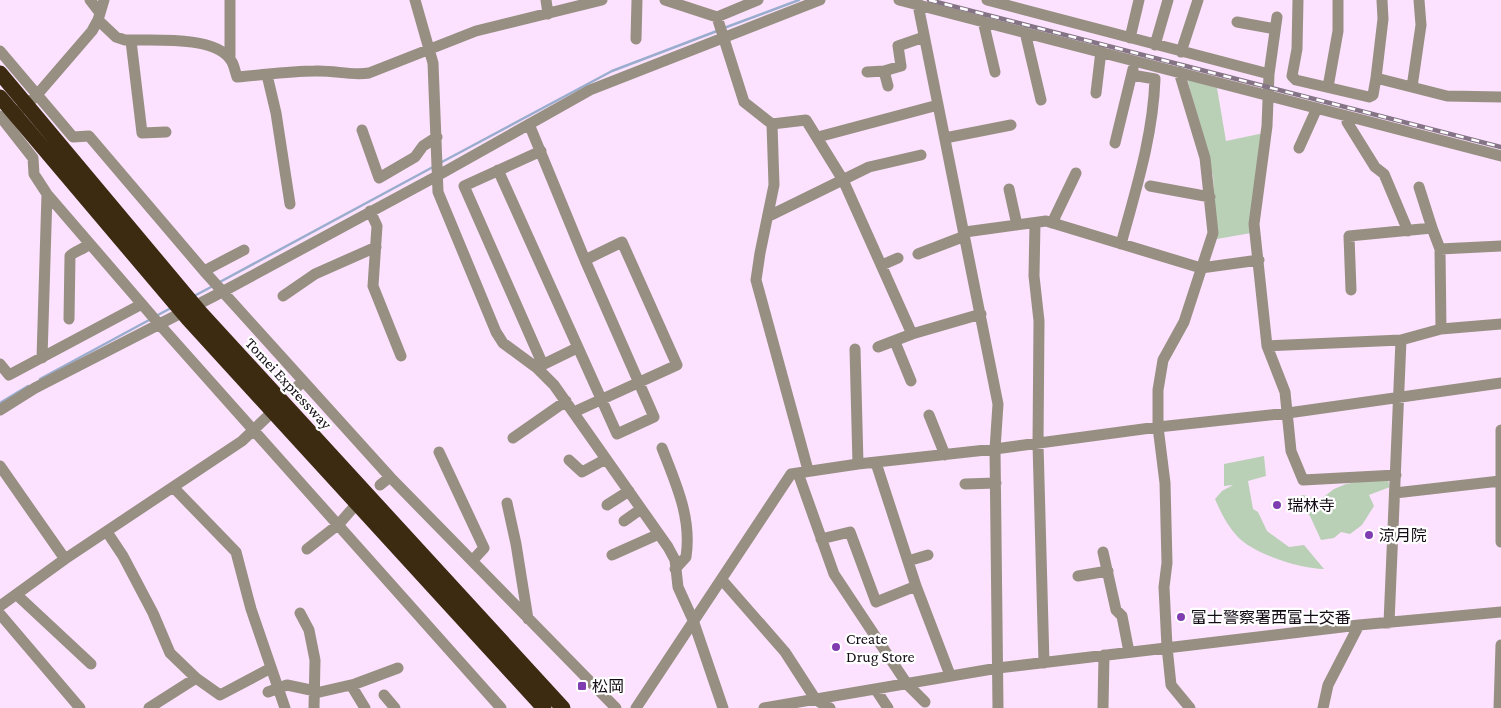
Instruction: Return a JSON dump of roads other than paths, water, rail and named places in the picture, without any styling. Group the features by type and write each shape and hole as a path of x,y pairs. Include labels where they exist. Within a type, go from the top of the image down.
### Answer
{"highway":[{"name":"Tomei Expressway","path":"0,73 58,156"},
{"name":"Tomei Expressway","path":"0,97 58,156 194,316 544,708"},
{"name":"Tomei Expressway","path":"194,316 563,708"}],"street":[{"path":"90,0 99,16 116,37 131,41 186,41 218,51 230,59"},
{"path":"104,0 99,16 87,38 36,96 2,123 33,158 34,174 47,194 89,244 501,708"},
{"path":"230,0 230,59 237,77 315,71 343,72 354,75 369,73 476,31 602,0"},
{"path":"415,0 430,48 437,137 436,176 438,192 502,343 540,366"},
{"path":"546,0 548,14"},
{"path":"636,39 637,0"},
{"path":"665,0 722,29 744,102 772,124 806,120 818,137 842,180 912,334"},
{"path":"722,29 758,0"},
{"path":"0,410 35,388 222,292 614,79 722,29 820,0"},
{"path":"899,0 917,2 983,21 1501,156"},
{"path":"987,0 1269,74"},
{"path":"1130,38 1139,0"},
{"path":"1155,44 1168,0"},
{"path":"1181,52 1198,0"},
{"path":"1295,0 1296,50 1292,76 1296,80 1369,97 1373,95 1376,78 1383,19 1382,0"},
{"path":"1328,87 1338,31 1338,0"},
{"path":"1412,87 1421,25 1419,0"},
{"path":"917,2 998,404 995,449 998,708"},
{"path":"1277,17 1267,95 1267,126 1254,224 1267,346 1284,392 1291,451 1303,480 1396,475"},
{"path":"983,21 996,72"},
{"path":"1237,22 1275,29"},
{"path":"1025,32 1041,100"},
{"path":"867,72 884,71 901,66 898,46 924,38"},
{"path":"131,41 142,133 166,132"},
{"path":"0,51 36,96 73,137 89,136 204,272 390,477 528,619 610,699 616,708"},
{"path":"1096,93 1101,51"},
{"path":"1115,143 1135,60"},
{"path":"884,71 888,86"},
{"path":"1179,72 1205,158 1213,232 1184,322 1163,360 1158,390 1158,427 1165,483 1167,563 1164,587 1167,647 1171,685 1190,708"},
{"path":"266,74 276,114 290,204"},
{"path":"1121,244 1150,132 1154,106 1155,79 1132,75"},
{"path":"1376,78 1446,96 1501,97"},
{"path":"818,137 938,105"},
{"path":"1299,148 1317,108"},
{"path":"1348,117 1347,122 1376,167 1384,174 1408,230"},
{"path":"498,170 617,434 654,417 585,260 529,124"},
{"path":"772,124 774,185 756,280 820,539 834,574 907,684 925,702"},
{"path":"945,138 1012,126"},
{"path":"362,130 379,178 415,157 423,146 437,137"},
{"path":"541,151 464,186 540,366 574,412 675,560 678,587 693,620 723,708"},
{"path":"769,216 869,167 921,155"},
{"path":"1052,223 1076,173"},
{"path":"1150,186 1210,196"},
{"path":"1420,187 1440,249 1441,329"},
{"path":"1009,189 1016,225"},
{"path":"42,358 47,194"},
{"path":"370,211 377,226 373,286 401,356"},
{"path":"918,254 965,234 1035,222 1052,223 1201,268 1259,260"},
{"path":"1035,222 1034,276 1039,320 1038,444 1044,663"},
{"path":"1351,290 1349,236 1432,228"},
{"path":"574,412 677,365 622,242 585,260"},
{"path":"68,319 70,256 74,251 83,250 89,244"},
{"path":"1440,249 1501,246"},
{"path":"283,296 315,274 376,247"},
{"path":"204,272 244,250"},
{"path":"882,265 898,258"},
{"path":"0,364 4,378 142,304"},
{"path":"878,347 912,334 981,314"},
{"path":"1267,346 1401,340 1441,329 1501,324"},
{"path":"1389,623 1401,340"},
{"path":"895,342 911,381"},
{"path":"540,366 577,348"},
{"path":"855,349 858,464"},
{"path":"294,391 303,381"},
{"path":"636,708 791,474 858,464 1038,444 1158,427 1288,413 1501,382"},
{"path":"513,438 566,401"},
{"path":"929,415 945,455"},
{"path":"0,606 65,559 174,488 254,431 268,416"},
{"path":"1501,430 1501,542"},
{"path":"662,448 679,490 688,526 686,558 675,568"},
{"path":"439,452 484,548 472,561"},
{"path":"569,460 582,472 606,459"},
{"path":"876,463 916,586 950,675"},
{"path":"0,466 65,559"},
{"path":"380,485 390,477"},
{"path":"1395,494 1500,481"},
{"path":"966,484 996,483"},
{"path":"174,488 236,552 250,609 271,668 273,690 285,708"},
{"path":"607,505 628,491"},
{"path":"506,503 516,544 528,619"},
{"path":"307,549 338,524 353,508"},
{"path":"624,521 641,509"},
{"path":"107,532 123,556 153,613 170,653 196,678 220,695 271,668"},
{"path":"820,539 850,532 876,602 916,586"},
{"path":"612,555 658,534"},
{"path":"1103,552 1116,610 1122,616 1129,652"},
{"path":"908,561 928,555"},
{"path":"1078,576 1108,571"},
{"path":"722,580 785,652 816,700 830,708"},
{"path":"17,595 91,664"},
{"path":"764,708 998,668 1360,625 1501,612"},
{"path":"300,613 309,630 315,660 314,708"},
{"path":"0,614 80,708"},
{"path":"1323,708 1328,685 1360,625"},
{"path":"1499,708 1501,645"},
{"path":"1104,655 1104,708"},
{"path":"273,690 287,685 314,692 350,685 398,668"},
{"path":"149,708 196,678"},
{"path":"350,685 365,708"},
{"path":"876,690 888,708"},
{"path":"384,695 395,708"}],"waterway":[{"path":"724,28 799,0"},
{"path":"440,163 612,71 717,31"},
{"path":"218,283 433,167"},
{"path":"194,296 213,286"},
{"path":"156,316 171,308"},
{"path":"40,379 151,319"},
{"path":"0,403 28,386"}],"railway":[{"path":"929,0 1501,147"}],"place":[{"name":"瑞林寺","path":"1277,505"},
{"name":"涼月院","path":"1369,535"},
{"name":"富士警察署西富士交番","path":"1181,617"},
{"name":"Create Drug Store","path":"836,647"},
{"name":"松岡","path":"582,686"}]}
